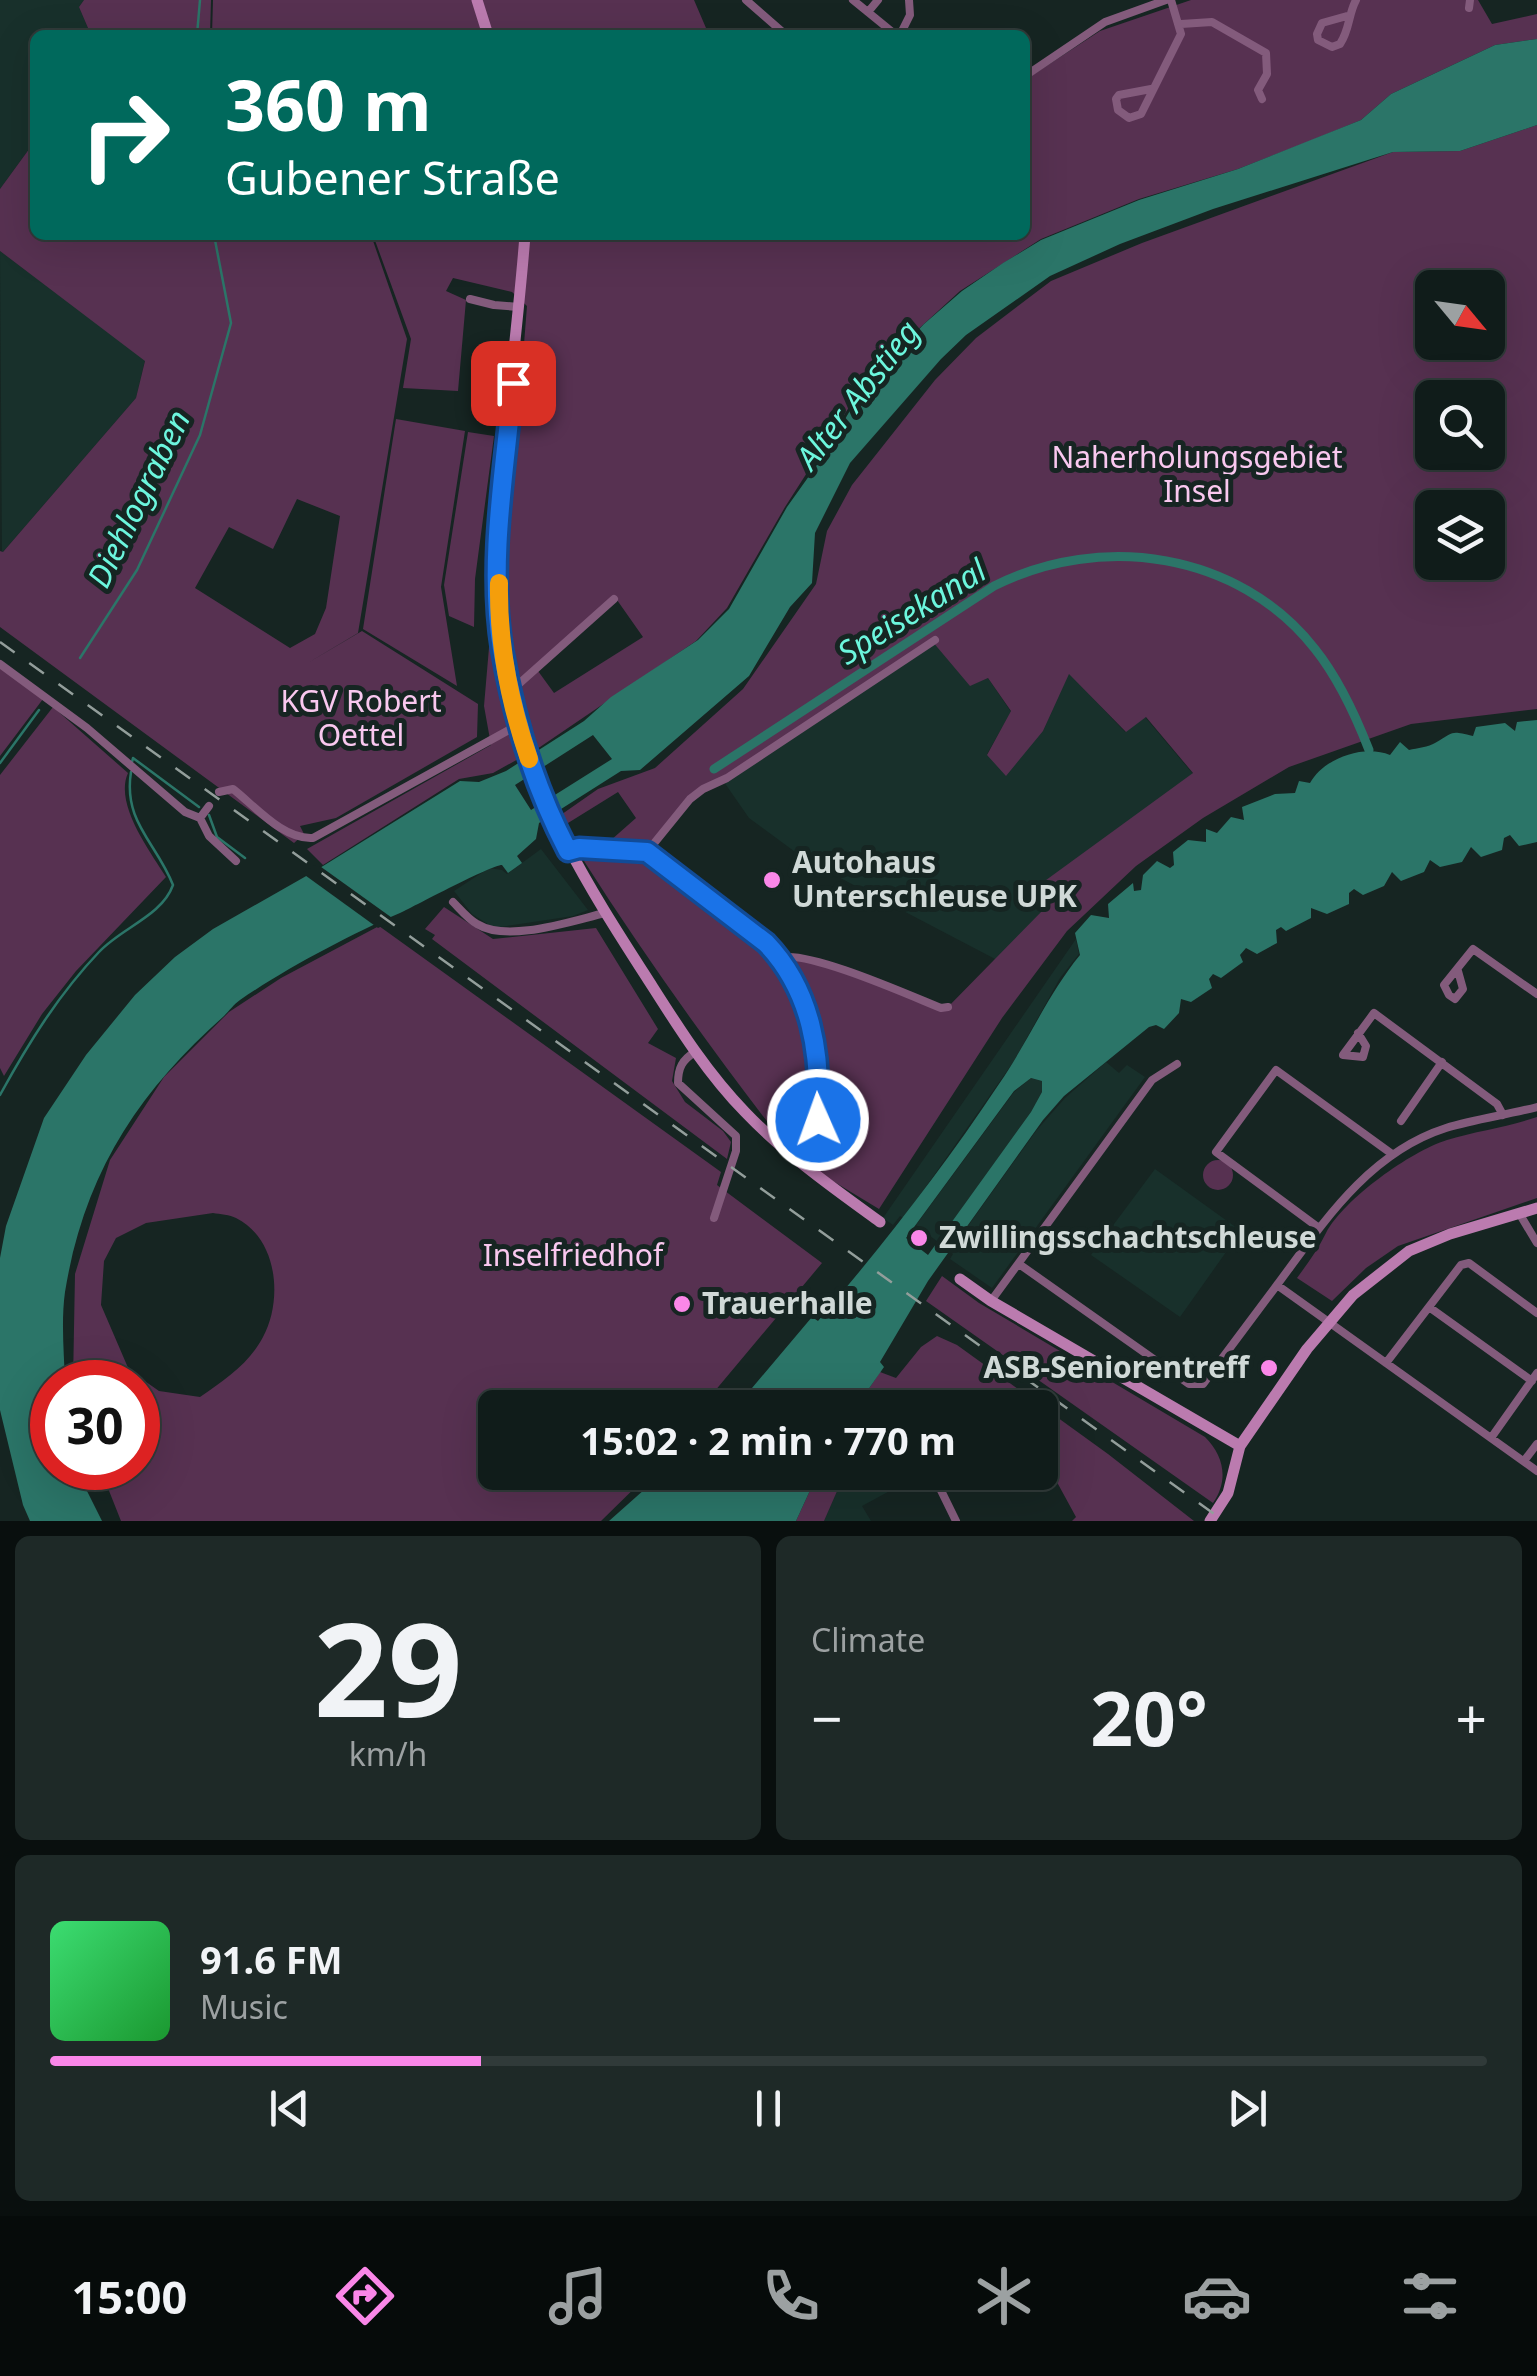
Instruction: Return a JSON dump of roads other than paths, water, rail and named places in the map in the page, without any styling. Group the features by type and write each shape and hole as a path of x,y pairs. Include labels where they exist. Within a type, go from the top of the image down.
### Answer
{"main road":[{"path":"476,0 486,30"},
{"path":"525,240 499,535 502,648 525,748 568,851 695,1052 744,1112 808,1169 880,1222"},
{"path":"1210,1521 1223,1500 1240,1446 1329,1321 1353,1295 1409,1251 1450,1234 1537,1208"},
{"path":"960,1279 991,1301 1240,1446"}],"street":[{"path":"746,0 780,30"},
{"path":"853,0 890,30"},
{"path":"868,12 878,0"},
{"path":"901,30 910,16 908,0"},
{"path":"1119,0 1122,14"},
{"path":"1030,73 1105,22 1168,0 1181,24 1181,34 1141,114 1129,118 1118,110 1119,95 1151,89"},
{"path":"1347,16 1322,23 1318,40 1336,47 1347,31 1347,16 1356,0"},
{"path":"1181,24 1212,22 1266,53 1267,74 1258,90 1262,99"},
{"path":"876,30 881,24"},
{"path":"470,298 494,306 520,307"},
{"path":"512,690 614,598"},
{"path":"647,852 690,799 703,789 727,778 935,640"},
{"path":"0,664 87,728 185,812 200,818 209,836 236,862"},
{"path":"220,792 233,789 290,834 301,839 313,838 518,726"},
{"path":"200,818 209,806"},
{"path":"568,851 579,848 647,852 766,943 780,958 798,985 808,1014 815,1058 819,1098 817,1141 808,1169"},
{"path":"452,902 476,924 497,933 605,914"},
{"path":"1458,971 1473,949 1537,994"},
{"path":"780,958 790,954 820,962 948,1007"},
{"path":"1358,1033 1374,1013 1497,1104 1503,1116"},
{"path":"695,1052 685,1058 678,1071 678,1083 736,1136 736,1151 714,1218"},
{"path":"1401,1121 1442,1062"},
{"path":"991,1301 1152,1080 1177,1064"},
{"path":"1319,1228 1216,1152 1276,1070 1392,1154"},
{"path":"1019,1264 1189,1384 1204,1384 1345,1196 1392,1154 1447,1128 1537,1107"},
{"path":"1519,1214 1537,1243"},
{"path":"1386,1363 1461,1265 1469,1264 1537,1313"},
{"path":"1278,1285 1537,1471"},
{"path":"1429,1307 1534,1377 1491,1438"},
{"path":"1524,1462 1537,1444"},
{"path":"941,1490 956,1521"}],"waterway":[{"name":"Diehlograben","path":"197,30 200,0"},
{"name":"Diehlograben","path":"80,658 137,570 200,435 231,323 215,240"},
{"name":"Speisekanal","path":"714,769 994,586 1035,569 1079,559 1123,557 1166,561 1208,572 1248,591 1284,616 1332,672 1369,750"},
{"name":"Diehlograben","path":"0,763 39,710"},
{"path":"132,762 133,758 199,807"},
{"path":"0,1095 33,1039 84,968 108,944 160,905 173,885 136,818 131,772"},
{"path":"209,815 217,837 245,858"}],"railway":[{"path":"0,642 1224,1521"}],"place":[{"name":"Autohaus Unterschleuse UPK","path":"772,880"},
{"name":"Zwillingsschachtschleuse","path":"919,1238"},
{"name":"Trauerhalle","path":"682,1304"},
{"name":"ASB-Seniorentreff","path":"1269,1368"}],"water label":[{"name":"Alter Abstieg","path":"858,395"}],"park label":[{"name":"Naherholungsgebiet Insel","path":"1197,475"},
{"name":"KGV Robert Oettel","path":"361,719"},
{"name":"Inselfriedhof","path":"573,1256"}]}
